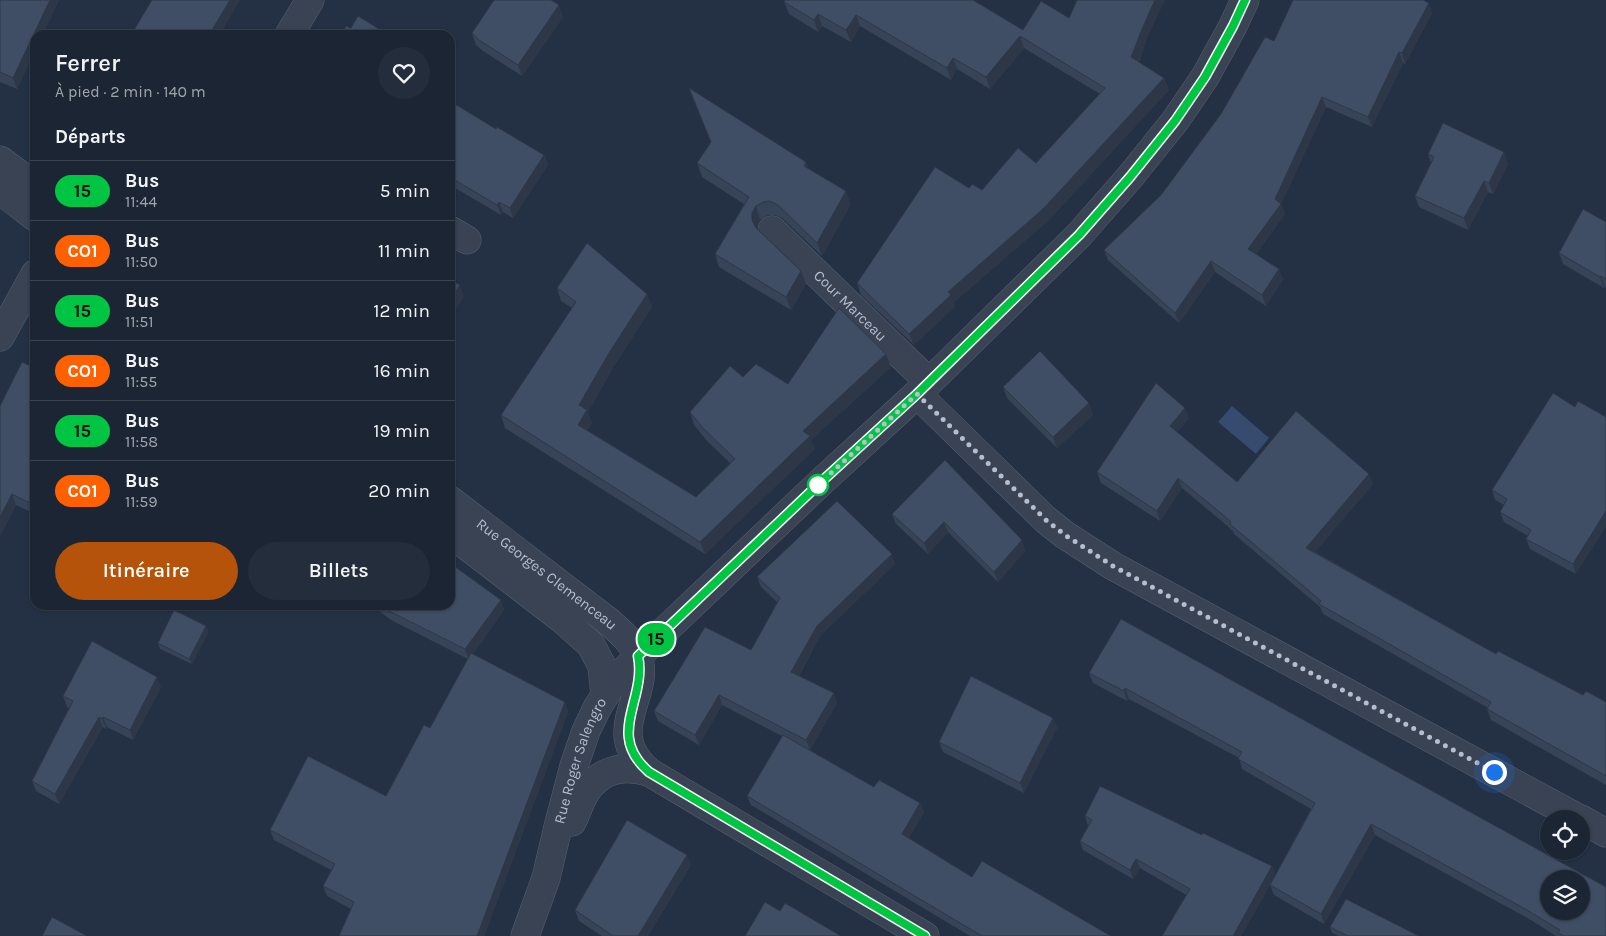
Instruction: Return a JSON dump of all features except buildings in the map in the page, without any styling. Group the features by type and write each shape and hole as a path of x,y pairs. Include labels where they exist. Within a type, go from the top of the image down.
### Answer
{"street":[{"path":"292,30 310,0"},
{"name":"Rue Roger Salengro","path":"546,878 580,746 592,717 622,672 821,482 923,388 1079,235 1130,177 1175,121 1205,77 1245,0"},
{"path":"0,160 30,182"},
{"path":"0,190 30,213"},
{"name":"Cour Marceau","path":"772,230 1046,520 1065,535 1122,571 1564,810"},
{"path":"0,337 30,283"},
{"name":"Rue Georges Clemenceau","path":"455,504 621,632 638,656"},
{"name":"Rue Georges Clemenceau","path":"455,537 563,620 591,645 602,666 605,695"},
{"name":"Rue Roger Salengro","path":"638,656 639,678 628,724 628,735 634,753 642,766 649,772"},
{"name":"Rue Roger Salengro","path":"524,936 546,878 583,797 595,781 606,772 625,768 649,772"},
{"path":"649,772 925,936"},
{"name":"Cour Marceau","path":"1590,824 1606,833"}],"water":[{"path":"1232,406 1269,438 1256,454 1218,422"}],"bus line":[{"name":"15","path":"925,936 649,772 642,766 630,745 628,735 628,724 639,678 638,656 821,482 917,394 1079,235 1130,177 1175,121 1205,77 1245,0"}],"route":[{"path":"818,485 917,394 1025,500 1065,535 1113,566 1494,772"}]}
